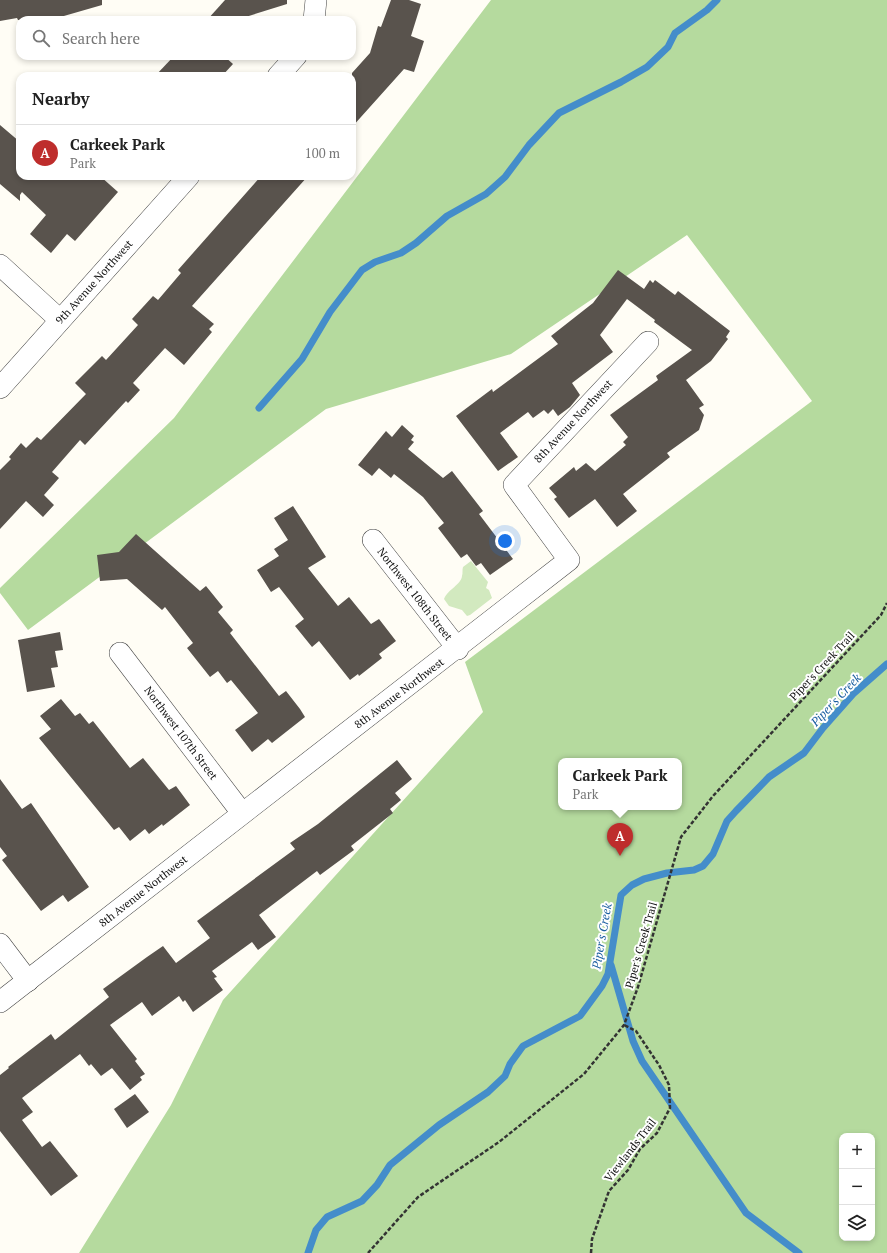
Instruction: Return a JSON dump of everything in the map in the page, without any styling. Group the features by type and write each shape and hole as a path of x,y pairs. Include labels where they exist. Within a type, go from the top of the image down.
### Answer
{"street":[{"path":"314,16 316,0"},
{"path":"282,72 292,60"},
{"name":"9th Avenue Northwest","path":"0,388 185,180"},
{"path":"0,265 60,320"},
{"name":"8th Avenue Northwest","path":"0,1002 242,813 458,649 569,560 514,485 648,342"},
{"name":"Northwest 108th Street","path":"373,540 458,649"},
{"name":"Northwest 107th Street","path":"120,652 242,813"},
{"path":"0,944 28,981"}],"path":[{"name":"Piper's Creek Trail","path":"368,1253 418,1197 500,1142 584,1074 624,1025 638,987 681,837 713,796 881,614 887,603"},
{"name":"Viewlands Trail","path":"592,1253 592,1239 609,1191 628,1170 640,1149 657,1133 670,1108 669,1085 659,1065 636,1031 624,1025"}],"green space":[{"path":"491,0 887,0 887,1253 79,1253 171,1105 223,1000 483,712 465,662 812,401 687,235 511,354 326,409 28,630 0,593 0,588 174,418 356,180"},
{"path":"471,561 488,582 486,588 489,590 492,598 467,616 462,610 449,606 444,599 448,592 457,585 461,579 463,567"}],"building":[{"path":"0,0 102,0 102,5 64,16 16,16 16,18 0,21"},
{"path":"225,0 287,0 287,4 249,16 211,16"},
{"path":"391,0 409,0 421,4 411,36 424,41 414,72 404,69 356,123 356,72 353,72 370,53 378,26 381,27"},
{"path":"170,60 228,60 233,64 226,72 159,72"},
{"path":"0,125 16,139 16,180 104,180 118,192 75,241 67,234 51,253 30,234 46,215 22,192 20,195 20,201 0,184"},
{"path":"257,180 304,180 192,306 214,324 209,329 212,332 184,365 165,348 133,383 140,390 128,403 126,401 85,445 80,440 52,472 59,478 44,495 54,505 43,517 26,501 0,529 0,470 11,459 9,457 21,443 26,448 37,437 41,440 86,394 75,383 102,356 106,360 138,325 132,319 153,296 158,300 181,273 178,270"},
{"path":"618,270 644,289 650,280 653,283 655,280 675,295 678,291 730,331 726,337 728,339 711,361 686,380 704,405 699,408 704,415 699,430 667,453 670,457 623,494 637,511 617,527 595,499 569,518 554,499 557,497 549,488 574,467 576,471 586,463 595,471 626,445 623,442 628,437 610,415 658,380 656,376 692,350 654,322 655,320 627,299 600,335 613,352 572,383 580,395 570,407 558,416 553,409 548,414 544,410 533,418 528,412 500,433 518,457 498,471 456,416 492,389 493,392 558,344 551,336 593,303"},
{"path":"402,425 414,436 411,440 414,442 408,449 443,478 452,471 483,511 479,514 513,559 490,575 481,563 476,566 467,554 461,558 438,528 444,523 423,497 394,474 391,478 379,468 372,476 358,465 386,431 392,437"},
{"path":"293,506 326,557 308,568 338,606 349,597 371,624 379,619 396,641 379,654 382,658 359,676 358,674 350,680 319,641 312,647 295,626 304,619 279,587 271,592 257,570 279,556 274,549 288,540 274,518"},
{"path":"136,534 200,591 206,586 223,607 218,612 233,630 230,633 279,696 286,691 300,709 305,717 272,743 268,739 252,752 235,730 258,713 231,680 227,683 218,671 210,677 187,648 193,643 165,607 162,610 127,579 100,581 97,555 119,552"},
{"path":"60,632 63,650 55,651 58,667 51,668 55,687 27,692 18,640"},
{"path":"61,699 75,716 80,713 89,724 93,721 130,768 143,758 169,790 176,786 190,805 163,826 162,824 149,834 145,829 130,841 119,827 114,830 39,738 51,729 40,716"},
{"path":"397,760 412,779 395,793 401,800 390,809 393,813 351,846 354,850 320,875 317,871 259,915 276,937 258,950 252,942 212,971 217,977 214,978 223,990 193,1012 185,1000 183,1002 179,996 152,1016 142,1002 110,1025 137,1059 135,1061 145,1074 140,1077 142,1080 130,1090 112,1068 101,1076 91,1064 89,1066 80,1054 22,1098 33,1112 22,1120 42,1147 50,1141 78,1176 51,1196 0,1131 0,1075 9,1068 8,1067 51,1034 55,1040 109,997 103,989 163,946 176,963 210,938 197,921 295,849 290,843 318,824"},
{"path":"0,779 22,809 31,803 89,887 68,902 63,895 41,911 2,860 7,856 0,847"},
{"path":"135,1094 149,1112 127,1128 114,1109"}],"waterway":[{"path":"259,408 302,359 330,312 362,270 375,262 401,253 416,243 447,216 486,194 505,177 529,145 559,113 621,82 647,67 668,47 675,33 707,10 717,0"},
{"name":"Piper's Creek","path":"308,1253 316,1230 327,1217 362,1201 377,1185 390,1165 439,1125 488,1092 505,1076 510,1064 523,1046 580,1016 602,986 608,974 621,895 632,885 644,879 667,873 694,870 703,866 713,854 727,821 736,811 769,777 804,753 823,728 854,693 887,664"},
{"path":"611,965 633,1041 642,1061 746,1213 799,1253"}],"place":[{"name":"Carkeek Park","path":"620,856"}]}
